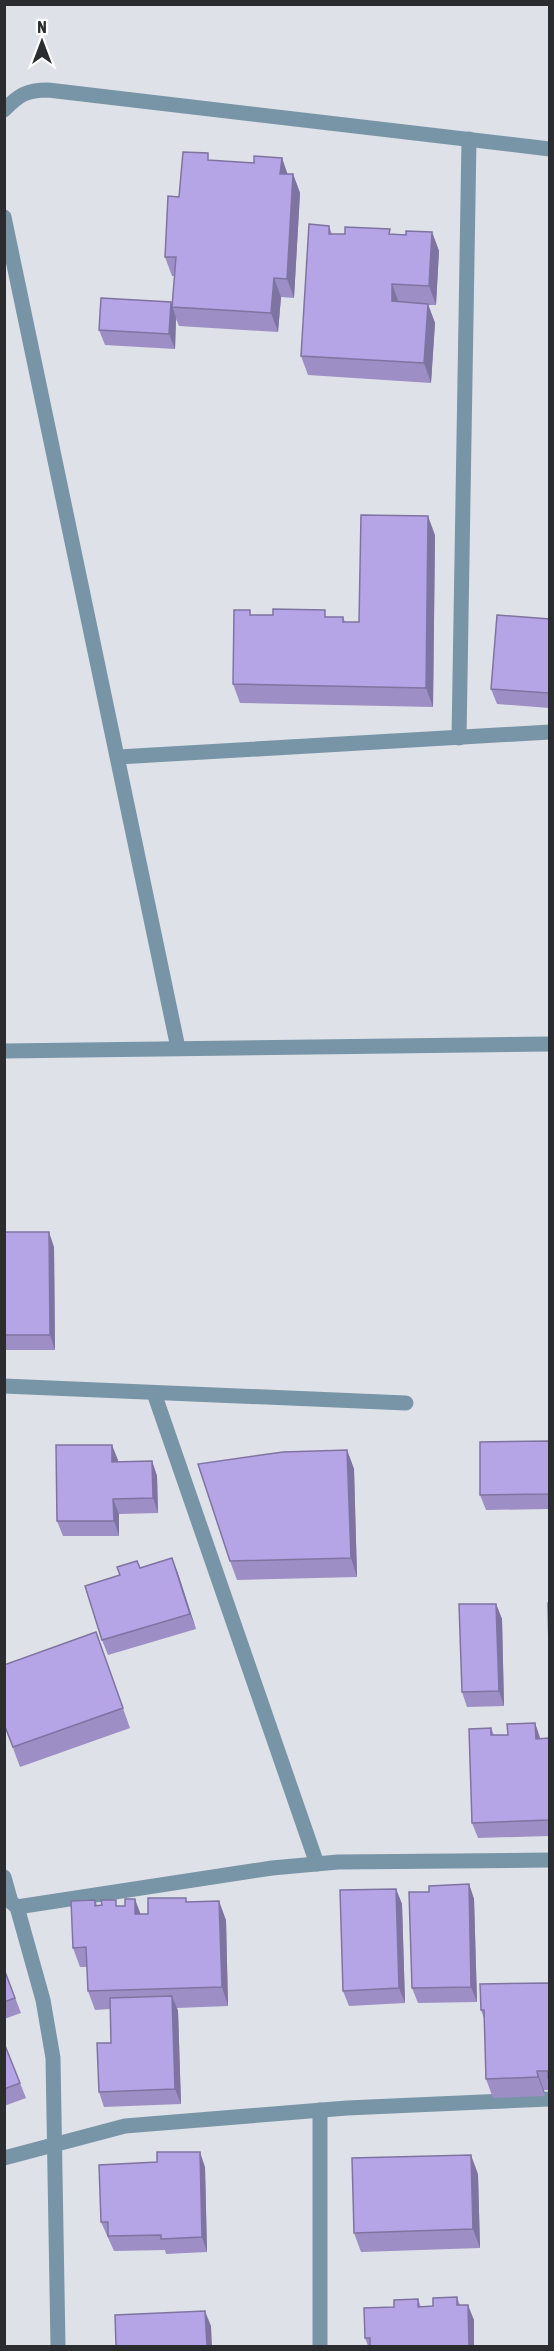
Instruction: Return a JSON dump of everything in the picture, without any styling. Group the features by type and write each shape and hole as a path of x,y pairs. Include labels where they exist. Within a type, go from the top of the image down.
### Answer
{"street":[{"path":"4,111 18,96 34,90 48,90 549,149"},
{"path":"459,738 469,139"},
{"path":"4,217 178,1048"},
{"path":"118,757 549,732"},
{"path":"4,1051 549,1044"},
{"path":"4,1386 406,1403"},
{"path":"154,1393 317,1864"},
{"path":"11,1905 272,1868 338,1862 549,1860"},
{"path":"4,1877 43,2000 53,2058 58,2346"},
{"path":"4,2158 125,2126 320,2110 549,2098"},
{"path":"320,2110 320,2346"}],"building":[{"path":"183,152 208,153 208,160 254,163 254,156 282,158 280,174 293,174 287,279 274,278 271,313 172,307 176,257 165,257 168,196 179,197"},
{"path":"309,224 329,226 329,234 345,234 345,227 390,229 389,234 406,235 406,231 432,232 429,286 392,284 392,301 428,304 424,363 301,356"},
{"path":"101,298 171,302 169,334 99,330"},
{"path":"361,515 428,516 426,688 233,684 234,610 250,610 250,615 273,615 273,609 325,610 325,617 343,617 343,622 359,622"},
{"path":"497,615 549,619 549,693 491,689"},
{"path":"4,1232 49,1232 50,1335 4,1335"},
{"path":"549,1441 549,1494 480,1495 480,1442"},
{"path":"56,1445 112,1445 112,1462 152,1461 153,1498 113,1499 114,1521 57,1521"},
{"path":"347,1450 351,1558 230,1561 198,1464 283,1452"},
{"path":"172,1558 190,1614 102,1640 85,1586 120,1575 117,1567 137,1561 140,1568"},
{"path":"459,1604 496,1604 499,1691 462,1692"},
{"path":"96,1632 123,1708 13,1747 4,1724 4,1665"},
{"path":"535,1723 536,1739 549,1738 549,1820 472,1823 469,1729 491,1728 491,1735 508,1735 507,1724"},
{"path":"469,1884 471,1987 412,1988 409,1892 429,1892 429,1886"},
{"path":"396,1889 399,1988 343,1991 340,1890"},
{"path":"148,1898 186,1898 186,1902 219,1901 222,1987 88,1991 86,1947 73,1948 71,1901 95,1900 95,1906 102,1905 101,1900 116,1900 116,1906 125,1906 125,1899 135,1899 135,1914 148,1914"},
{"path":"4,1969 15,1998 4,2002"},
{"path":"549,1983 549,2078 548,2071 537,2071 538,2077 486,2079 484,2010 481,2010 480,1984"},
{"path":"172,1996 175,2089 99,2092 97,2043 111,2043 110,1998"},
{"path":"4,2043 20,2083 4,2089"},
{"path":"157,2152 200,2152 202,2237 161,2239 161,2235 108,2236 108,2222 101,2222 99,2165 157,2162"},
{"path":"471,2155 473,2229 354,2233 352,2158"},
{"path":"457,2297 457,2305 468,2305 469,2346 370,2346 370,2338 365,2338 364,2308 394,2307 394,2300 418,2299 418,2307 433,2306 433,2298"},
{"path":"205,2311 207,2346 116,2346 115,2315"}]}
